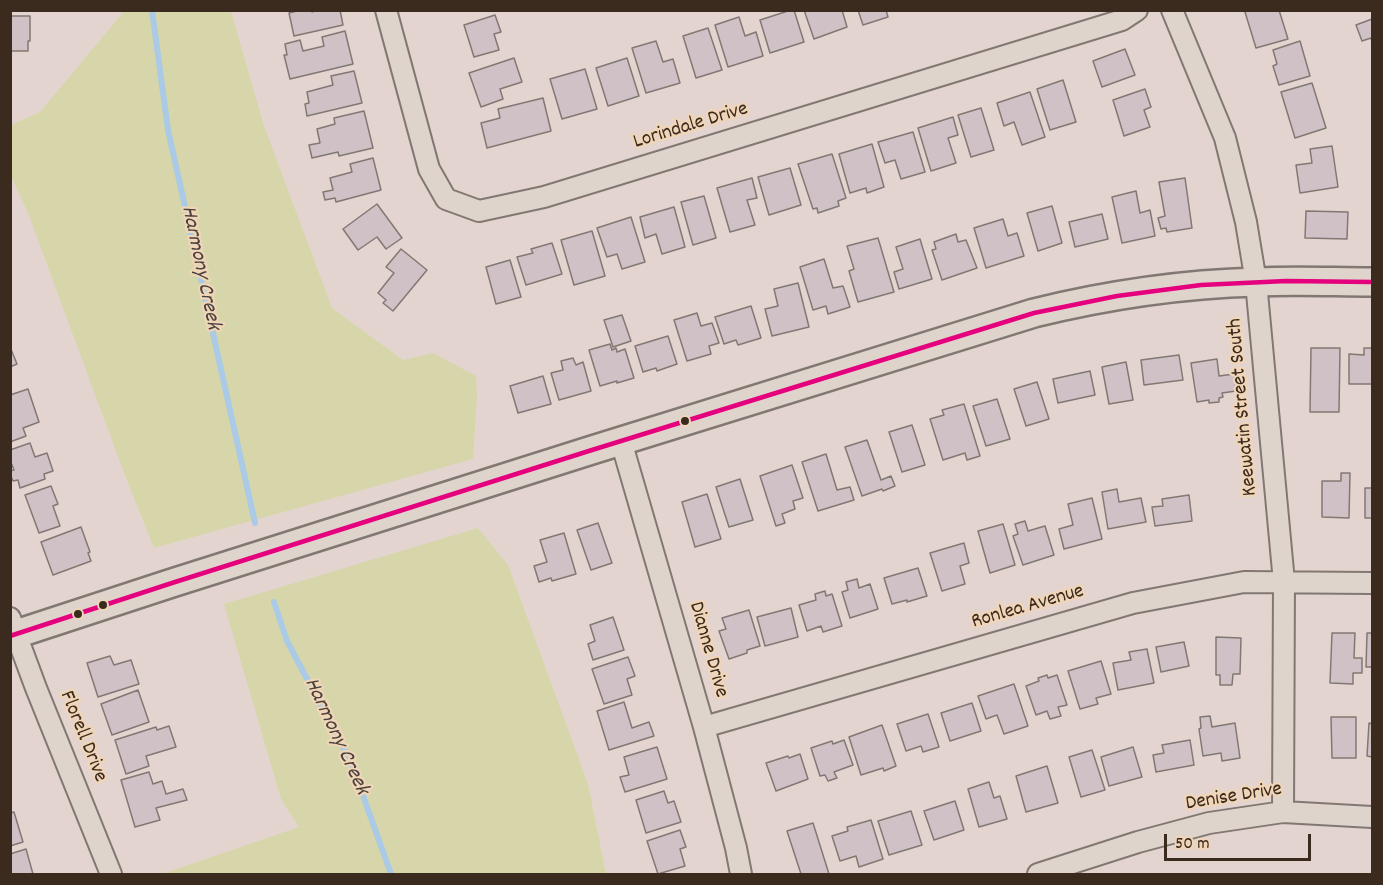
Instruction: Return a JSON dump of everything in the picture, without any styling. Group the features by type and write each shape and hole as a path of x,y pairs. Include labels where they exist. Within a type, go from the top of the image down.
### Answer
{"main road":[{"path":"12,630 183,580 1034,313 1119,295 1165,289 1256,282 1372,282"}],"street":[{"name":"Lorindale Drive","path":"386,10 429,169 446,199 479,211 544,197 1122,20 1137,10"},
{"name":"Keewatin Street South","path":"1172,10 1225,138 1246,222 1256,282 1284,582 1283,812"},
{"name":"Dianne Drive","path":"621,441 704,727 741,874"},
{"name":"Ronlea Avenue","path":"704,727 1133,603 1244,582 1372,583"},
{"name":"Florell Drive","path":"12,630 111,874"},
{"name":"Denise Drive","path":"1038,874 1138,842 1209,823 1283,812 1372,817"}],"green space":[{"path":"120,11 231,11 264,126 332,308 403,360 433,353 476,376 473,459 154,548 28,213 11,176 11,125 40,112 121,15"},
{"path":"478,528 508,565 588,784 606,874 162,874 299,827 281,799 224,604"}],"building":[{"path":"301,10 312,12 340,10 343,25 294,36 289,13"},
{"path":"794,10 804,42 770,53 760,20"},
{"path":"804,10 842,10 847,27 814,39"},
{"path":"858,10 886,10 888,17 863,25"},
{"path":"1279,10 1288,39 1256,48 1245,12"},
{"path":"495,15 501,32 494,34 499,50 474,57 464,25"},
{"path":"10,16 30,16 28,51 11,51"},
{"path":"739,17 745,36 756,32 763,56 728,67 715,25"},
{"path":"1372,19 1372,42 1371,38 1362,41 1356,25"},
{"path":"708,28 722,70 696,78 683,36"},
{"path":"345,31 353,64 290,79 284,55 287,55 285,44 300,40 303,51 324,46 322,37"},
{"path":"656,41 663,62 673,59 680,83 646,93 632,48"},
{"path":"1300,41 1310,76 1279,85 1273,66 1277,64 1273,50"},
{"path":"1125,49 1135,75 1102,87 1093,61"},
{"path":"514,58 522,82 500,89 503,99 481,107 469,73"},
{"path":"627,58 639,96 608,106 596,68"},
{"path":"585,69 597,109 562,119 550,79"},
{"path":"354,71 362,103 307,116 305,104 309,103 307,92 333,85 331,76"},
{"path":"1063,80 1076,122 1050,130 1037,89"},
{"path":"1312,83 1326,128 1295,138 1281,92"},
{"path":"1145,89 1151,107 1144,110 1150,127 1124,136 1113,100"},
{"path":"1030,92 1045,137 1022,145 1014,122 1004,126 997,103"},
{"path":"543,98 551,131 487,148 481,123 500,118 498,109"},
{"path":"981,108 994,150 971,157 958,115"},
{"path":"364,111 373,148 339,156 338,152 312,158 309,145 320,143 317,129 335,124 334,118"},
{"path":"953,117 958,135 948,138 956,163 931,171 918,128"},
{"path":"913,132 925,172 901,179 895,160 885,163 878,142"},
{"path":"872,144 884,187 867,193 866,188 850,193 839,154"},
{"path":"1332,146 1338,187 1300,193 1296,165 1312,163 1310,149"},
{"path":"832,154 846,198 838,201 839,206 818,213 817,208 813,209 798,164"},
{"path":"373,158 381,190 336,202 335,198 325,200 323,192 333,190 330,178 352,172 350,164"},
{"path":"790,168 801,205 769,215 758,177"},
{"path":"752,178 757,198 747,200 755,225 730,232 717,188"},
{"path":"1185,178 1192,228 1167,232 1166,228 1161,229 1158,218 1165,216 1159,182"},
{"path":"1136,191 1140,213 1150,210 1155,236 1122,243 1112,197"},
{"path":"704,196 716,238 693,245 681,202"},
{"path":"377,204 402,238 386,249 377,237 358,250 343,229"},
{"path":"1052,206 1062,243 1038,251 1027,213"},
{"path":"674,207 685,247 662,254 656,234 645,238 640,217"},
{"path":"1306,211 1348,212 1347,239 1305,238"},
{"path":"1102,214 1108,239 1075,247 1069,222"},
{"path":"631,217 645,262 622,269 617,254 607,257 597,228"},
{"path":"1003,219 1008,236 1017,233 1024,256 986,268 974,228"},
{"path":"592,231 605,276 574,285 561,240"},
{"path":"956,234 958,242 966,240 977,268 942,280 932,250 936,249 934,242"},
{"path":"878,238 894,292 858,302 849,271 854,269 847,246"},
{"path":"920,239 932,279 899,289 894,272 903,269 896,247"},
{"path":"552,243 562,274 526,285 517,257 533,253 531,249"},
{"path":"401,249 427,270 393,311 383,303 386,300 378,293 394,273 386,267"},
{"path":"824,259 833,288 843,286 850,307 828,314 826,306 813,310 800,267"},
{"path":"510,260 521,297 496,304 486,267"},
{"path":"798,283 809,327 772,336 765,309 778,306 774,289"},
{"path":"751,306 761,338 738,345 736,340 724,344 715,317"},
{"path":"697,313 701,326 712,323 719,343 709,346 711,354 687,361 674,320"},
{"path":"622,315 631,341 613,347 604,320"},
{"path":"668,336 677,364 657,371 656,368 643,372 635,346"},
{"path":"610,344 612,350 616,348 617,352 625,349 634,378 600,386 589,350"},
{"path":"10,347 17,364 10,367"},
{"path":"1311,348 1340,348 1339,412 1310,412"},
{"path":"1364,348 1372,348 1372,384 1349,384 1349,354 1364,355"},
{"path":"1179,355 1183,380 1144,385 1141,360"},
{"path":"573,358 576,365 583,362 591,391 559,400 551,373 563,370 561,361"},
{"path":"1217,359 1219,376 1234,374 1236,391 1222,393 1223,397 1219,398 1219,402 1209,403 1209,400 1197,402 1191,363"},
{"path":"1126,362 1133,400 1109,404 1102,367"},
{"path":"1090,371 1095,395 1058,403 1053,379"},
{"path":"543,376 551,404 518,413 510,386"},
{"path":"1037,382 1049,419 1026,426 1014,389"},
{"path":"28,389 39,422 23,428 26,436 10,442 10,395"},
{"path":"997,399 1010,439 986,446 973,406"},
{"path":"964,404 980,456 967,460 965,453 943,460 930,419 944,415 942,410"},
{"path":"912,425 925,465 902,472 889,432"},
{"path":"867,440 881,480 891,476 895,486 862,496 845,447"},
{"path":"30,443 35,457 47,453 53,471 44,474 45,479 20,488 18,480 13,481 10,474 10,471 14,470 10,460 10,450"},
{"path":"826,454 837,490 850,487 854,500 818,511 802,462"},
{"path":"792,465 803,498 793,501 795,509 782,514 785,523 776,526 760,476"},
{"path":"1341,473 1350,473 1349,518 1322,517 1322,481 1341,481"},
{"path":"740,479 753,520 729,527 716,487"},
{"path":"51,486 58,504 53,506 60,526 39,533 25,495"},
{"path":"1365,488 1372,488 1372,518 1365,518"},
{"path":"1117,489 1119,502 1141,498 1146,522 1108,529 1102,492"},
{"path":"707,494 721,539 695,547 682,502"},
{"path":"1189,495 1192,521 1155,526 1152,507 1163,506 1162,499"},
{"path":"1092,498 1102,539 1064,549 1059,529 1073,525 1068,504"},
{"path":"1025,521 1028,531 1045,526 1054,555 1023,565 1013,536 1018,534 1015,524"},
{"path":"598,523 612,563 591,570 577,530"},
{"path":"1003,524 1015,565 990,573 978,531"},
{"path":"81,527 91,561 53,575 41,542"},
{"path":"564,533 576,574 539,582 534,566 547,562 540,540"},
{"path":"964,543 969,563 960,566 965,584 942,591 930,553"},
{"path":"918,568 927,596 892,604 884,578"},
{"path":"857,579 859,588 870,584 878,609 850,618 842,592 848,590 846,582"},
{"path":"825,591 826,596 832,594 842,626 823,632 821,626 807,631 799,605 816,600 815,594"},
{"path":"791,608 798,637 765,646 757,617"},
{"path":"749,610 760,646 729,659 719,631 726,629 722,618"},
{"path":"613,617 624,650 593,660 588,644 595,641 590,625"},
{"path":"1332,633 1355,633 1354,658 1362,658 1362,673 1353,673 1353,684 1330,683"},
{"path":"1367,633 1372,633 1372,667 1366,667"},
{"path":"1216,637 1241,638 1240,674 1233,674 1232,685 1220,685 1220,675 1216,675"},
{"path":"1184,642 1189,666 1161,672 1156,647"},
{"path":"1147,649 1154,683 1118,690 1113,663 1131,660 1129,652"},
{"path":"110,656 114,665 131,660 139,684 98,697 87,663"},
{"path":"628,657 635,676 627,679 632,695 604,704 592,669"},
{"path":"1101,661 1111,694 1096,698 1098,704 1080,709 1068,671"},
{"path":"1047,675 1048,678 1057,675 1067,705 1058,707 1061,716 1050,719 1047,711 1036,715 1026,686"},
{"path":"1014,684 1028,726 1004,734 997,715 986,719 978,696"},
{"path":"138,690 149,722 112,735 101,704"},
{"path":"624,702 632,728 649,722 654,736 609,750 597,711"},
{"path":"972,703 981,731 950,741 941,713"},
{"path":"928,714 939,747 923,752 921,746 906,751 897,724"},
{"path":"1210,716 1212,727 1235,723 1240,758 1222,761 1221,753 1203,756 1199,729 1201,728 1200,717"},
{"path":"1331,717 1356,717 1356,758 1332,758"},
{"path":"1369,723 1372,724 1372,757 1367,756"},
{"path":"882,725 896,766 884,771 883,768 861,775 849,737"},
{"path":"169,726 176,747 146,756 149,766 126,774 115,740 156,727 157,730"},
{"path":"844,740 853,765 834,772 837,778 828,781 825,775 820,776 811,748 832,741 833,744"},
{"path":"1190,740 1194,765 1156,772 1153,755 1164,753 1162,745"},
{"path":"657,747 667,779 625,792 620,777 629,775 624,757"},
{"path":"1133,747 1142,777 1109,786 1101,757"},
{"path":"1092,750 1105,790 1081,797 1069,757"},
{"path":"800,754 808,779 776,791 766,763"},
{"path":"1047,766 1058,803 1026,812 1016,776"},
{"path":"149,772 153,784 162,781 166,794 183,789 187,800 156,808 160,820 135,827 121,780"},
{"path":"989,782 994,798 1000,796 1007,819 979,827 968,789"},
{"path":"664,791 668,803 674,801 681,822 646,833 636,800"},
{"path":"955,801 964,830 934,840 924,811"},
{"path":"911,811 922,845 889,855 878,821"},
{"path":"14,812 23,842 10,846 10,813"},
{"path":"871,820 883,859 859,867 856,856 840,861 832,836 848,831 847,827"},
{"path":"813,823 829,874 801,874 787,831"},
{"path":"680,830 686,847 680,849 685,866 658,874 647,841"},
{"path":"26,849 33,874 10,874 10,854"}],"waterway":[{"name":"Harmony Creek","path":"152,10 168,130 255,523"},
{"name":"Harmony Creek","path":"274,602 287,641 351,762 391,874"}],"transit line":[{"path":"10,636 592,450 1034,313 1117,296 1201,285 1286,281 1372,282"}]}
